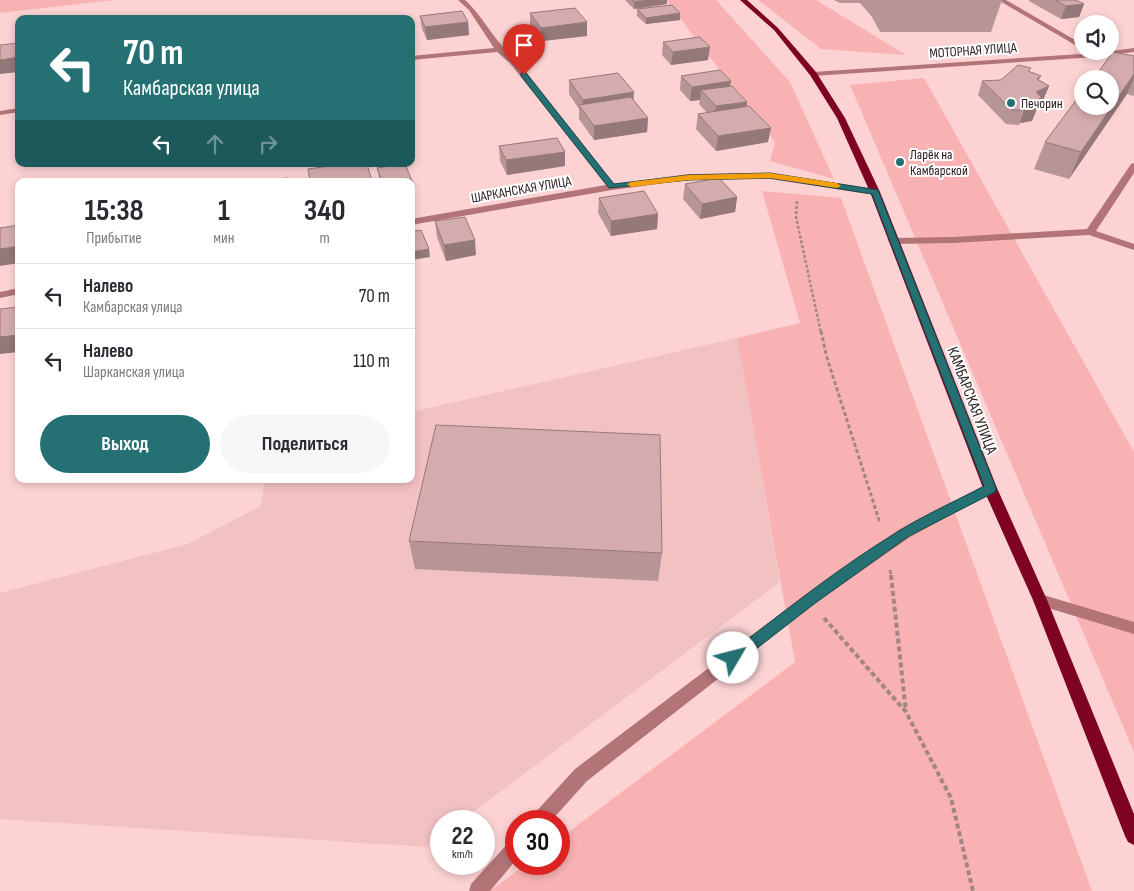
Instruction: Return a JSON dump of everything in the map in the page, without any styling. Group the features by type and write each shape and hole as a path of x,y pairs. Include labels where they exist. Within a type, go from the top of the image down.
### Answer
{"main road":[{"name":"КАМБАРСКАЯ УЛИЦА","path":"744,0 776,29 813,74 842,118 875,192 990,488 1040,600 1134,836"}],"street":[{"path":"461,0 471,9 499,50 512,61 612,186"},
{"path":"1001,0 1074,42"},
{"path":"415,58 499,50"},
{"name":"МОТОРНАЯ УЛИЦА","path":"1119,51 1134,50"},
{"name":"МОТОРНАЯ УЛИЦА","path":"813,74 1074,54"},
{"path":"1119,60 1124,61"},
{"path":"0,113 15,111"},
{"path":"1090,232 1132,172"},
{"name":"ШАРКАНСКАЯ УЛИЦА","path":"415,221 612,186 689,177 770,176 875,192"},
{"path":"893,241 953,240 1090,232 1134,246"},
{"path":"0,295 15,292"},
{"path":"550,810 581,775 809,600 905,533 990,488"},
{"path":"1040,600 1134,628"},
{"path":"478,891 505,860"}],"path":[{"path":"797,180 796,217 827,358"},
{"path":"809,600 906,712 951,798 974,891"}],"shaded area":[{"path":"0,0 114,0 0,13"},
{"path":"666,0 716,0 790,82 834,179 770,161 775,142"},
{"path":"758,0 816,0 906,55 821,49"},
{"path":"924,78 1134,452 1134,752 850,85"},
{"path":"762,191 841,198 1092,891 490,891 511,875 570,875 570,831 795,662 737,338 800,323"},
{"path":"737,338 780,582 476,810 430,810 430,844 426,847 0,819 0,593 188,544 261,506 264,483 415,483 415,411"}],"building":[{"path":"632,0 650,0 634,2"},
{"path":"1055,0 1076,0 1084,4 1066,6"},
{"path":"672,5 680,13 646,18 637,9"},
{"path":"575,8 587,22 541,28 530,13"},
{"path":"462,11 468,22 425,27 420,16"},
{"path":"700,37 710,47 673,52 663,42"},
{"path":"15,43 15,58 0,60 0,45"},
{"path":"1119,53 1134,56 1134,74 1119,96 1119,70 1100,70 1107,60 1119,60"},
{"path":"1018,65 1031,68 1028,71 1041,76 1037,79 1049,86 1036,92 1042,98 1031,101 1037,107 1012,110 982,81 1001,80"},
{"path":"720,70 731,81 692,87 681,76"},
{"path":"618,73 634,92 583,100 569,80"},
{"path":"732,86 747,102 716,106 701,90"},
{"path":"631,97 648,118 594,126 579,105"},
{"path":"1074,103 1074,115 1106,115 1081,152 1045,142"},
{"path":"749,106 771,128 718,136 698,114"},
{"path":"557,138 565,152 506,160 499,146"},
{"path":"322,167 368,167 371,178 310,178 308,169"},
{"path":"406,167 411,178 381,178 377,168"},
{"path":"719,178 737,197 702,204 685,184"},
{"path":"644,191 658,214 611,221 599,198"},
{"path":"465,217 475,240 444,245 435,221"},
{"path":"15,226 15,247 0,249 0,228"},
{"path":"421,230 429,249 415,251 415,231"},
{"path":"15,307 15,335 0,337 0,309"},
{"path":"436,425 660,435 662,553 409,541"}],"slow traffic":[{"path":"631,184 689,177 770,176 837,186"}],"place":[{"name":"Печорин","path":"1011,103"},
{"name":"Ларёк на Камбарской","path":"900,162"}],"route":[{"path":"524,75 612,186 689,177 770,176 875,192 990,488 905,533 809,600 733,658"}]}
